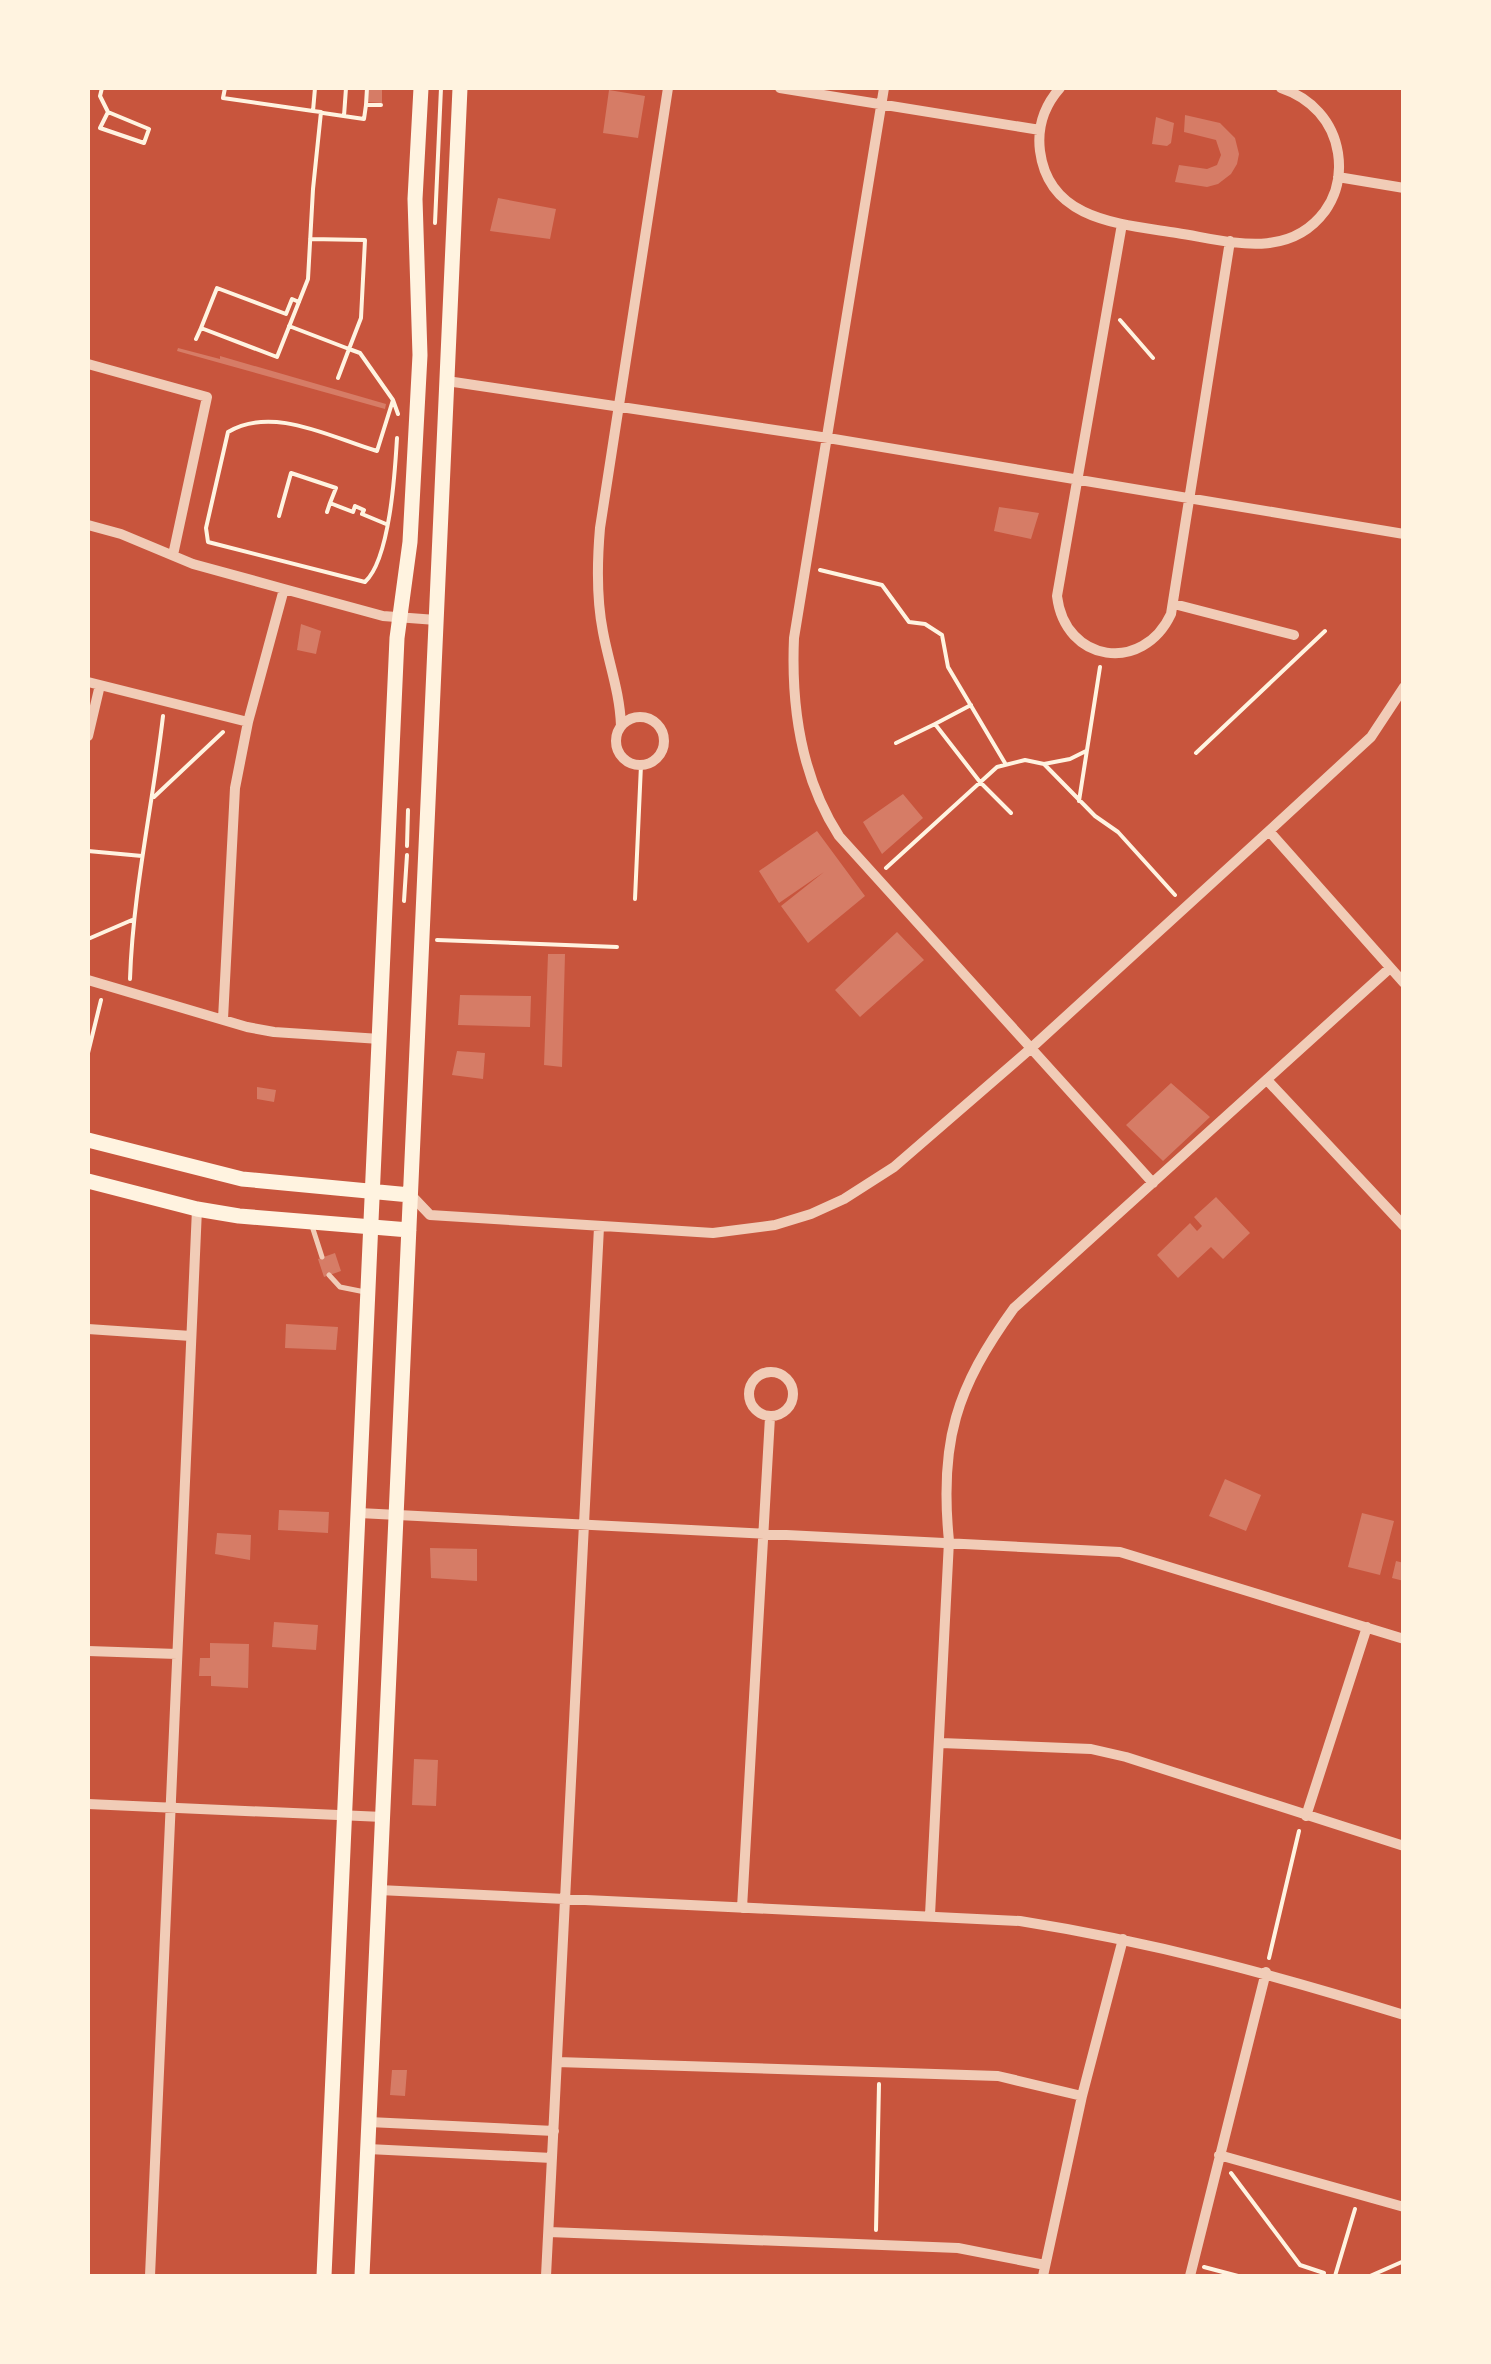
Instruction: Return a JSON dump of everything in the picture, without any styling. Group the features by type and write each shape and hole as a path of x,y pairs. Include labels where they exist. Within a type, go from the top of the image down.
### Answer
{"main road":[{"path":"324,2276 400,618 410,542 420,355 415,227 420,88"},
{"path":"362,2276 460,88"},
{"path":"88,1140 242,1179 410,1195"},
{"path":"88,1181 197,1210 409,1230"}],"street":[{"path":"620,700 636,717 658,724 664,739 655,760 640,765 620,754 616,739 621,726 620,700 603,633 597,565 668,88"},
{"path":"780,88 1040,130"},
{"path":"884,88 794,638 792,672 802,742 823,811 875,878 1152,1183"},
{"path":"1060,88 1049,103 1040,130 1040,157 1050,183 1080,212 1122,224 1276,244 1302,233 1330,203 1338,177 1338,149 1328,123 1310,102 1282,88"},
{"path":"1338,177 1404,188"},
{"path":"1122,224 1057,586 1058,606 1065,624 1077,639 1102,652 1131,651 1148,643 1162,630 1174,604 1230,241"},
{"path":"88,364 207,396 173,555"},
{"path":"447,382 828,438 1404,534"},
{"path":"88,525 194,564 284,589 400,618 436,620"},
{"path":"223,1019 242,721 284,589"},
{"path":"1174,604 1294,636"},
{"path":"88,682 242,721"},
{"path":"88,736 100,685"},
{"path":"409,1230 430,1216 743,1232 811,1214 875,1182 1029,1050 1371,737 1404,688"},
{"path":"621,726 636,717"},
{"path":"1268,831 1404,983"},
{"path":"930,1915 949,1541 944,1490 947,1455 963,1391 976,1364 1014,1308 1390,968"},
{"path":"88,980 274,1032 380,1039"},
{"path":"1267,1080 1404,1226"},
{"path":"410,1195 430,1216"},
{"path":"150,2276 197,1210"},
{"path":"546,2276 600,1226"},
{"path":"88,1330 191,1336"},
{"path":"772,1372 787,1378 794,1392 784,1413 770,1417 751,1404 749,1389 758,1376 772,1372"},
{"path":"742,1908 770,1417"},
{"path":"359,1513 1120,1552 1404,1639"},
{"path":"1306,1816 1368,1627"},
{"path":"88,1651 177,1654"},
{"path":"941,1743 1091,1749 1404,1846"},
{"path":"88,1804 382,1816"},
{"path":"379,1890 1020,1922 1123,1939 1266,1972 1404,2015"},
{"path":"548,2232 958,2248 1044,2271 1082,2096 1123,1939"},
{"path":"1190,2276 1266,1972"},
{"path":"557,2062 998,2076 1082,2096"},
{"path":"368,2122 554,2131"},
{"path":"368,2149 552,2158"},
{"path":"1218,2156 1404,2207"}],"lane":[{"path":"312,1223 322,1257"},
{"path":"328,1275 340,1287 369,1292"}],"path":[{"path":"102,88 100,96 108,112 149,129 144,143 100,128 108,112"},
{"path":"224,88 223,98 364,119 367,88"},
{"path":"312,111 315,88"},
{"path":"344,116 346,88"},
{"path":"366,105 381,106"},
{"path":"201,328 277,357 308,279 321,112"},
{"path":"310,238 365,240 362,318 338,378"},
{"path":"196,339 216,288 286,314 292,299 299,302"},
{"path":"1107,306 1154,358"},
{"path":"289,326 360,353 393,400 398,409 386,524 377,566 365,582 208,542 206,528 228,432 241,424 264,420 294,425 377,452 393,400"},
{"path":"278,516 291,472 336,488 326,512"},
{"path":"330,504 353,512 355,506 363,509 362,514 386,524"},
{"path":"806,567 882,585 909,622 925,624 942,634 948,667 1005,762"},
{"path":"1196,753 1326,631"},
{"path":"1080,801 1102,652"},
{"path":"130,991 132,920 154,797 164,701"},
{"path":"896,743 971,705"},
{"path":"154,797 242,721"},
{"path":"936,724 980,782 1011,813"},
{"path":"875,878 1005,762 1025,760 1044,764 1070,759 1087,750"},
{"path":"1044,764 1118,832 1183,907"},
{"path":"635,898 640,765"},
{"path":"88,851 142,856"},
{"path":"88,940 132,920"},
{"path":"422,939 617,947"},
{"path":"88,1053 105,984"},
{"path":"1266,1972 1300,1827 1306,1816"},
{"path":"875,2244 879,2072"},
{"path":"1218,2156 1300,2265 1323,2275 1336,2276 1359,2195"},
{"path":"1370,2276 1404,2262"},
{"path":"1193,2264 1238,2276"}],"building":[{"path":"368,88 382,88 382,103 368,102"},
{"path":"609,90 645,96 638,138 603,133"},
{"path":"1185,115 1220,123 1235,138 1237,164 1218,184 1207,187 1175,182 1179,165 1207,169 1217,165 1221,155 1216,140 1184,132"},
{"path":"1156,117 1174,123 1167,146 1152,144"},
{"path":"498,198 556,209 550,239 490,231"},
{"path":"178,348 220,356 386,404 385,409 177,351"},
{"path":"999,507 1039,513 1031,539 994,531"},
{"path":"301,624 321,631 316,654 297,650"},
{"path":"903,794 923,818 882,854 863,822"},
{"path":"817,831 865,896 808,943 781,906 824,872 779,903 759,871"},
{"path":"897,932 924,960 860,1017 835,990"},
{"path":"548,954 565,954 562,1067 544,1065"},
{"path":"460,995 531,996 530,1027 458,1025"},
{"path":"457,1051 485,1053 483,1079 452,1075"},
{"path":"1171,1083 1210,1117 1163,1161 1126,1125"},
{"path":"257,1087 276,1090 274,1102 257,1099"},
{"path":"1216,1197 1250,1233 1223,1259 1211,1247 1178,1278 1157,1255 1190,1223 1197,1231 1202,1226 1194,1217"},
{"path":"335,1253 341,1271 324,1277 318,1259"},
{"path":"286,1324 338,1327 336,1350 285,1348"},
{"path":"1225,1479 1261,1495 1246,1531 1209,1516"},
{"path":"279,1510 329,1512 328,1533 278,1530"},
{"path":"1362,1513 1394,1521 1380,1575 1348,1567"},
{"path":"217,1533 251,1535 250,1560 215,1554"},
{"path":"430,1548 477,1549 477,1581 431,1578"},
{"path":"1396,1561 1404,1563 1404,1581 1392,1578"},
{"path":"274,1622 318,1625 316,1650 272,1647"},
{"path":"210,1643 249,1644 248,1688 211,1686 211,1676 199,1676 200,1658 210,1658"},
{"path":"414,1759 438,1760 436,1806 412,1805"},
{"path":"392,2070 407,2070 405,2096 390,2095"}]}
